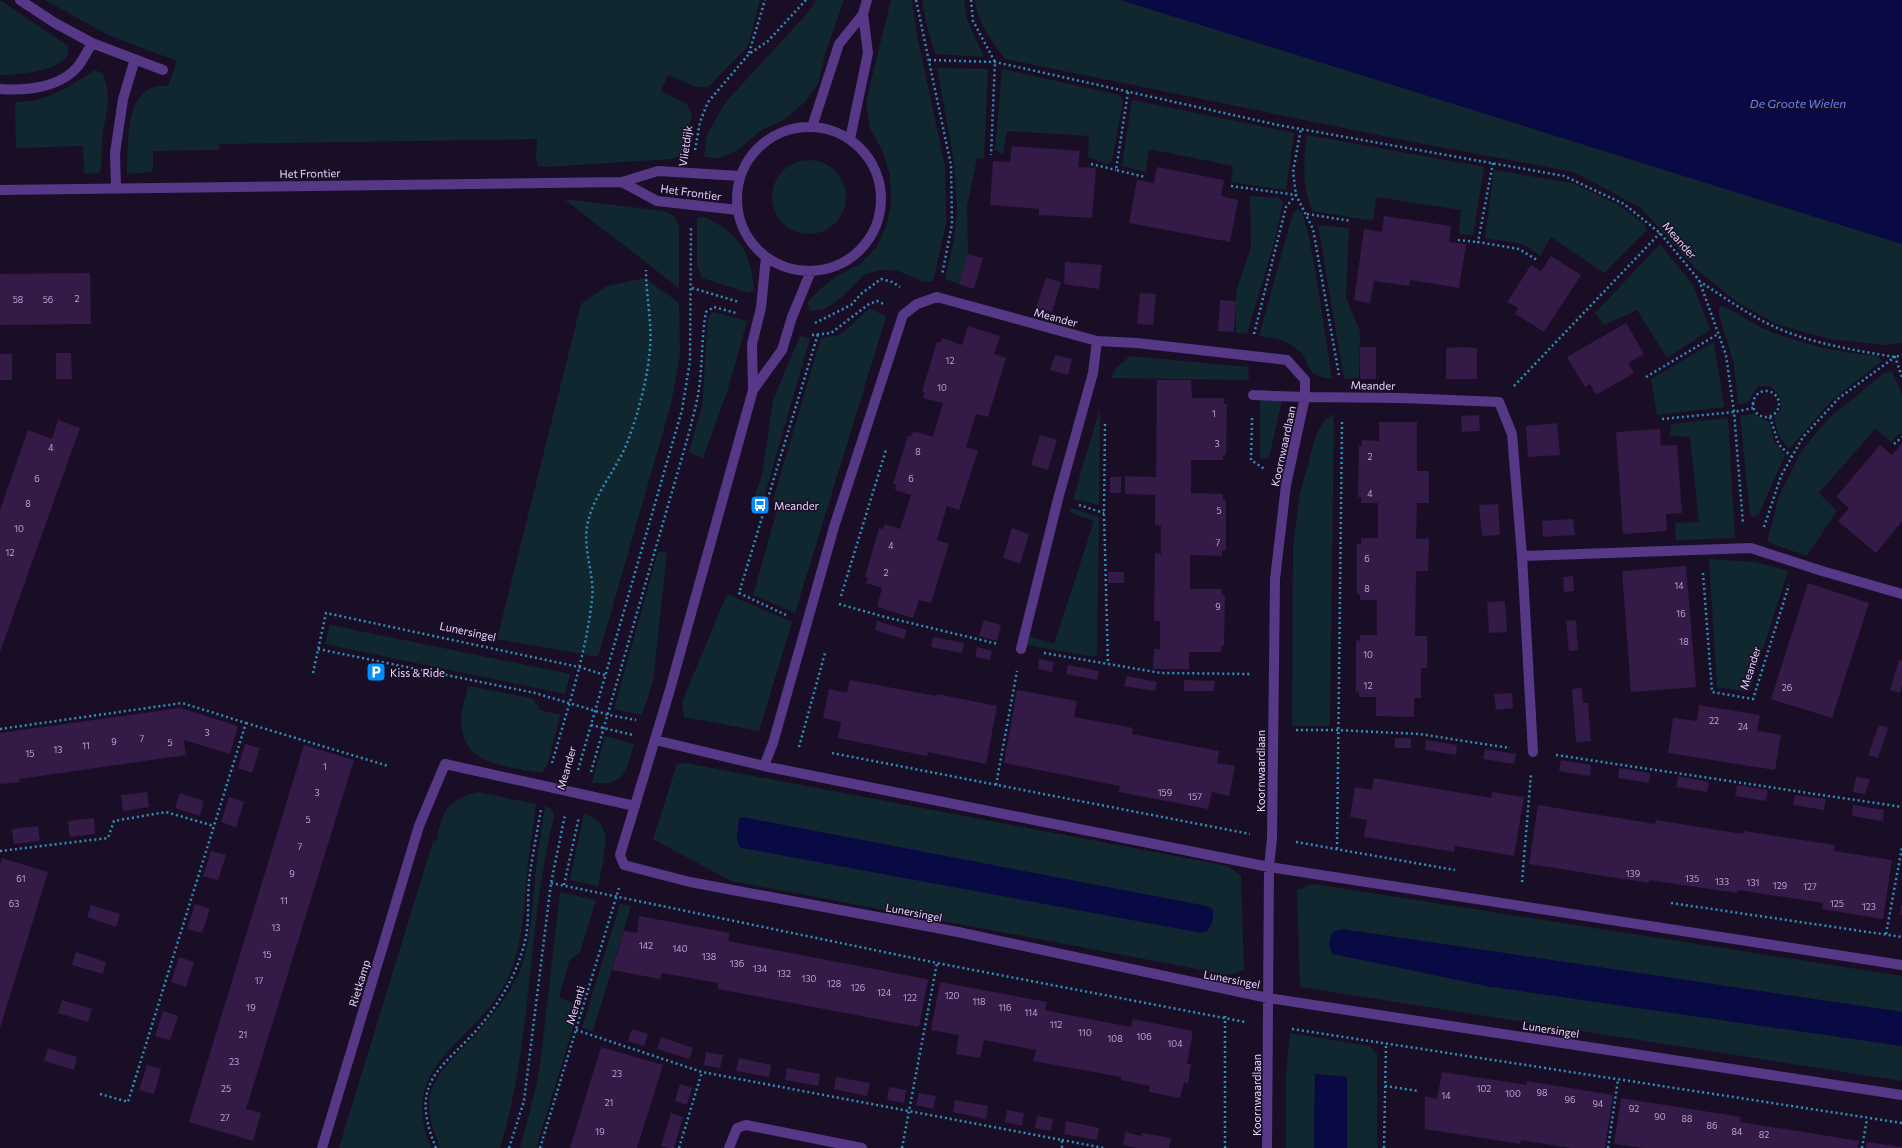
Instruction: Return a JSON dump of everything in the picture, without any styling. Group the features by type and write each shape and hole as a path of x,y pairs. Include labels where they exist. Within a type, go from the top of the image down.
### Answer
{"street":[{"path":"20,0 55,23 92,44 163,70"},
{"path":"812,127 839,44 863,14 867,0"},
{"path":"850,139 868,53 863,14"},
{"path":"0,90 39,88 66,76 78,66 92,44"},
{"path":"116,188 115,153 123,99 135,59"},
{"path":"812,127 832,130 850,139 866,155 877,175 881,197 878,219 868,240 853,256 833,267 811,271 788,268 766,257 753,244 743,228 738,210 737,193 740,176 748,160 760,145 776,135 793,129 812,127"},
{"name":"Het Frontier","path":"0,190 622,182 658,171 740,176"},
{"name":"Het Frontier","path":"622,182 658,201 738,210"},
{"path":"624,866 620,855 655,740 753,390 752,344 761,308 766,257"},
{"path":"753,390 782,350 792,317 811,271"},
{"path":"764,766 834,528 903,315 917,304 937,297"},
{"name":"Meander","path":"937,297 1097,341 1137,343 1287,360 1304,380 1305,397 1343,396 1499,402"},
{"path":"1021,650 1058,499 1093,373 1097,341"},
{"path":"1253,395 1305,397"},
{"name":"Koornwaardlaan","path":"1267,1148 1269,866 1272,838 1272,730 1275,579 1286,485 1305,397"},
{"path":"1499,402 1512,434 1522,556 1533,752"},
{"path":"1522,556 1701,548 1741,548 1759,550 1902,594"},
{"path":"655,740 764,766 1269,866 1902,965"},
{"name":"Rietkamp","path":"322,1148 418,826 444,764 545,786"},
{"path":"545,786 635,806"},
{"name":"Lunersingel","path":"624,866 690,882 958,932 1268,998 1902,1095"},
{"path":"729,1148 737,1128 746,1125 862,1148"}],"path":[{"path":"749,54 765,0"},
{"name":"Vlietdijk","path":"693,172 700,122 708,102 749,54 768,41 806,0"},
{"path":"916,0 951,165 952,224 937,297"},
{"path":"971,0 973,21 995,62 991,155"},
{"name":"Meander","path":"929,60 995,62 1128,92 1301,128 1564,176 1624,204 1660,233 1698,280 1726,355 1734,412 1743,518 1741,548"},
{"path":"1116,170 1128,92"},
{"path":"1301,128 1293,172 1296,195 1313,229 1343,396 1337,730 1337,849"},
{"path":"1478,242 1493,163"},
{"path":"1090,164 1145,177"},
{"path":"1232,186 1296,195"},
{"path":"1254,356 1254,336 1286,207 1296,195"},
{"name":"Meander","path":"551,883 560,834 682,410 690,361 692,288 691,205"},
{"path":"1306,214 1350,221"},
{"path":"1499,402 1660,233"},
{"path":"1458,240 1519,249 1537,260"},
{"path":"436,1148 427,1125 424,1106 431,1082 442,1063 484,1021 502,996 515,971 525,944 529,881 545,786 579,667 593,597 588,559 587,527 594,503 627,443 637,413 647,364 650,325 646,270"},
{"path":"1698,280 1745,311 1786,332 1847,349 1895,357"},
{"path":"609,715 687,440 696,403 702,355 702,333 706,312 714,307 742,315"},
{"path":"806,624 740,594 818,334"},
{"path":"1646,377 1718,334"},
{"path":"1759,550 1765,521 1781,476 1803,437 1839,398 1895,357 1902,355"},
{"path":"1895,357 1902,377"},
{"path":"1763,391 1773,392 1779,401 1778,411 1770,417 1760,416 1753,408 1754,398 1763,391"},
{"path":"1253,395 1252,460 1286,485"},
{"path":"1662,419 1734,412 1753,408"},
{"path":"1770,417 1779,445 1792,457"},
{"path":"1105,420 1104,513 1108,664"},
{"path":"1894,444 1902,437"},
{"name":"Meander","path":"1701,548 1712,692 1753,699 1797,562"},
{"path":"839,604 885,617 1021,650 1161,673 1274,675"},
{"name":"Lunersingel","path":"313,673 326,613 579,667 605,675"},
{"path":"996,784 1021,650"},
{"path":"0,729 182,703 388,766"},
{"path":"100,1094 128,1102 246,723"},
{"path":"591,725 655,740"},
{"path":"1272,730 1337,730 1419,734 1902,807"},
{"path":"1522,882 1533,752"},
{"path":"0,851 108,838 114,821 166,812 214,826"},
{"path":"1272,838 1460,871"},
{"path":"1886,934 1902,847"},
{"name":"Meranti","path":"540,1148 617,896 624,866"},
{"path":"1514,880 1530,883"},
{"path":"509,1148 524,1101 551,883 937,963 1225,1019 1868,1119 1902,1123"},
{"path":"1664,902 1902,937"},
{"path":"902,1148 937,963"},
{"path":"1225,1148 1226,990"},
{"path":"576,1030 702,1072 1104,1148"},
{"path":"1384,1148 1386,1043"},
{"path":"679,1148 702,1072"},
{"path":"1608,1148 1618,1080"},
{"path":"1385,1086 1419,1091"},
{"path":"1862,1148 1868,1119"},
{"path":"1062,1140 1062,1148"}],"shaded area":[{"path":"0,0 68,46 68,54 63,61 43,70 0,75"},
{"path":"45,0 760,0 748,46 708,87 696,87 668,75 661,91 687,104 692,115 682,155 671,159 545,167 538,166 536,159 537,139 219,144 219,150 153,151 153,168 151,172 127,174 129,131 131,117 136,104 143,94 153,87 168,86 177,61 108,35"},
{"path":"816,0 844,0 826,51 818,84 805,102 785,119 760,131 738,150 719,158 704,157 707,135 725,103 811,9"},
{"path":"891,0 912,0 917,35 945,167 946,224 933,281 924,282 898,271 881,270 864,275 842,297 825,309 811,311 807,303 820,289 840,274 860,264 876,248 886,227 891,204 890,175 882,150 870,128 866,102"},
{"path":"922,0 964,0 967,20 984,57 935,54 926,22"},
{"path":"975,0 1121,0 1902,244 1902,343 1884,345 1830,339 1776,324 1737,302 1696,269 1641,208 1574,172 1418,143 1005,59 982,24 976,8"},
{"path":"937,68 988,69 984,159 977,158 967,206 968,254 959,284 945,279 954,240 957,210 954,162"},
{"path":"95,70 103,74 108,100 99,173 87,174 84,172 83,146 16,148 15,102 48,96 67,88"},
{"path":"1002,70 1119,95 1123,101 1112,161 1107,164 1088,157 1089,136 1007,131 1003,154 995,150"},
{"path":"1132,100 1294,133 1286,190 1231,182 1233,166 1149,149 1146,172 1122,166"},
{"path":"1307,135 1484,167 1473,235 1459,234 1461,210 1376,197 1373,221 1313,211 1309,202 1304,174"},
{"path":"809,160 830,166 840,176 846,197 840,218 830,228 809,234 788,228 778,218 772,197 778,176 788,166"},
{"path":"1494,170 1572,183 1615,203 1643,223 1647,230 1604,273 1551,237 1540,256 1523,244 1485,238"},
{"path":"1250,196 1280,198 1283,203 1274,243 1247,334 1236,333 1236,292 1251,247"},
{"path":"564,199 664,211 672,215 676,219 679,227 679,288"},
{"path":"1297,209 1302,212 1308,233 1316,274 1332,379 1316,375 1312,372 1302,354 1288,343 1274,338 1259,336 1293,213"},
{"path":"704,217 726,230 741,245 750,265 754,290 749,293 702,278 697,265 697,218"},
{"path":"1318,225 1349,228 1346,298 1360,331 1359,378 1344,379"},
{"path":"1660,244 1693,285 1710,330 1667,358 1637,310 1604,325 1595,313"},
{"path":"645,278 679,303 680,355 671,404 598,657 497,639 581,304 607,286"},
{"path":"1721,306 1762,328 1790,339 1848,353 1878,356 1882,361 1832,400 1789,449 1778,434 1774,417 1781,410 1781,403 1778,394 1770,386 1758,386 1747,403 1738,404 1734,364 1719,315 1719,308"},
{"path":"870,308 886,317 795,613 753,595 779,503 773,500 821,338 840,335"},
{"path":"713,312 747,321 728,389 703,458 689,452 702,406 708,318"},
{"path":"800,336 810,338 764,497 755,495 762,475 773,400"},
{"path":"1714,342 1724,407 1657,415 1651,379"},
{"path":"1130,356 1248,367 1249,380 1111,378 1116,368"},
{"path":"1892,372 1902,394 1902,433 1897,435 1891,442 1875,429 1819,493 1837,511 1807,556 1767,542 1779,496 1802,450 1828,419 1884,373"},
{"path":"1260,399 1282,400 1269,458 1260,459"},
{"path":"1100,408 1099,505 1073,499"},
{"path":"1334,414 1330,726 1292,726 1293,547 1300,493 1316,435 1325,420"},
{"path":"1754,414 1770,423 1774,442 1785,455 1759,514 1753,517 1750,514 1740,416"},
{"path":"1728,418 1735,538 1676,540 1675,523 1699,522 1690,437 1669,436 1671,424"},
{"path":"1071,508 1099,517 1097,654 1094,657 1028,645 1028,636 1054,644 1094,521 1069,512"},
{"path":"658,552 667,553 653,682 642,715 614,709"},
{"path":"1709,559 1755,562 1788,571 1749,692 1717,687"},
{"path":"727,594 792,622 759,731 684,717 682,702"},
{"path":"330,625 570,674 565,694 325,644"},
{"path":"468,686 532,698 540,710 560,715 548,764 542,773 502,766 490,762 479,756 470,748 464,737 461,722 462,709"},
{"path":"605,736 634,744 629,763 623,775 618,779 612,782 592,783"},
{"path":"685,763 1228,866 1241,876 1244,970 1229,975 731,881 653,839 677,764","holes":["739,819 1213,920 1207,932 737,838"]},
{"path":"478,792 536,804 520,936 513,965 508,978 495,1000 445,1055 432,1074 424,1094 423,1119 431,1148 339,1148 433,841 437,840 444,814 453,802"},
{"path":"545,806 552,809 554,816 545,857 539,899 519,1066 511,1107 500,1148 440,1148 432,1125 429,1107 431,1091 441,1072 497,1009 514,984 522,965 530,929 537,861"},
{"path":"584,813 600,822 606,836 598,886 570,880"},
{"path":"1313,884 1902,976 1902,1012 1341,929 1333,932 1486,986 1902,1046 1902,1081 1300,987 1297,890"},
{"path":"560,892 596,900 580,952 569,961 559,998 580,1005 536,1148 520,1148 535,1092 540,1065"},
{"path":"620,904 631,906 593,1031 582,1028"},
{"path":"1290,1033 1370,1046 1377,1054 1377,1148 1347,1148 1347,1077 1315,1074 1314,1148 1286,1148 1286,1074"}],"water":[{"name":"De Groote Wielen","path":"1121,0 1902,0 1902,244 1857,230"},
{"path":"742,817 1207,906 1212,908 1213,919 1208,929 1202,933 742,848 739,846 737,838 739,819"},
{"path":"1341,929 1902,1012 1902,1046 1486,986 1333,954 1330,946 1331,938 1333,932"},
{"path":"1315,1074 1347,1077 1347,1148 1314,1148"}],"building":[{"path":"1012,146 1080,151 1078,167 1096,168 1092,218 1039,215 1039,209 990,205 993,161 1010,162"},
{"path":"1157,167 1224,180 1221,196 1238,200 1230,242 1129,223 1137,180 1154,183"},
{"path":"1384,216 1451,226 1449,242 1466,244 1459,288 1410,280 1409,286 1374,281 1370,303 1354,300 1364,229 1382,232"},
{"path":"968,254 983,258 974,289 959,284"},
{"path":"1551,256 1581,275 1544,332 1515,314 1518,308 1507,302 1531,265 1541,271"},
{"path":"1065,262 1102,265 1099,289 1064,284"},
{"path":"90,273 91,324 0,325 0,274"},
{"path":"1046,278 1061,282 1052,312 1036,308"},
{"path":"1140,293 1156,294 1153,325 1137,324"},
{"path":"1220,300 1236,301 1234,332 1218,331"},
{"path":"1626,323 1644,354 1628,363 1634,373 1596,395 1590,384 1585,387 1567,357"},
{"path":"968,326 1000,336 994,354 1006,358 988,417 976,414 966,447 978,451 959,510 947,506 937,540 949,544 931,603 919,600 913,618 877,607 882,588 866,583 868,578 865,577 879,528 883,529 885,524 900,529 911,495 895,490 896,485 893,484 908,436 911,436 913,431 933,437 943,403 923,398 925,392 922,391 937,342 940,343 942,338 962,345"},
{"path":"1360,347 1376,347 1376,379 1360,379"},
{"path":"1446,348 1477,348 1477,379 1446,379"},
{"path":"56,353 71,353 72,379 56,379"},
{"path":"0,354 12,354 12,380 0,380"},
{"path":"1055,355 1072,359 1068,375 1050,370"},
{"path":"1157,380 1191,380 1192,398 1224,398 1224,404 1227,404 1226,455 1223,455 1223,460 1191,460 1191,493 1223,494 1223,499 1226,500 1226,550 1222,551 1222,556 1190,555 1190,589 1222,589 1222,595 1225,595 1224,646 1221,646 1221,652 1189,652 1189,669 1153,669 1154,649 1160,649 1160,621 1154,621 1155,553 1161,554 1161,526 1155,525 1155,495 1125,494 1125,476 1156,477"},
{"path":"1479,415 1480,431 1462,432 1461,416"},
{"path":"58,420 80,428 0,652 0,510 28,430 52,439"},
{"path":"1379,422 1417,422 1417,471 1429,471 1429,503 1417,503 1416,539 1429,538 1428,571 1416,571 1415,636 1427,636 1427,668 1421,668 1421,698 1414,698 1414,717 1376,716 1376,697 1359,697 1359,691 1356,692 1356,640 1360,641 1360,635 1377,635 1377,600 1360,600 1360,594 1357,594 1357,543 1361,544 1361,538 1378,538 1378,503 1361,503 1361,497 1358,497 1359,446 1362,446 1362,440 1379,441"},
{"path":"1557,423 1560,455 1528,457 1526,426"},
{"path":"1660,429 1661,446 1677,445 1682,513 1666,514 1667,531 1623,534 1616,432"},
{"path":"1040,435 1057,440 1048,470 1031,465"},
{"path":"1902,443 1902,521 1876,553 1838,521 1849,508 1836,497 1880,445 1892,455"},
{"path":"1110,477 1121,477 1121,493 1110,493"},
{"path":"1498,504 1500,535 1482,536 1479,505"},
{"path":"1573,519 1575,535 1543,537 1542,521"},
{"path":"1012,528 1029,534 1020,564 1003,558"},
{"path":"1686,566 1696,687 1631,692 1622,571"},
{"path":"1108,572 1124,572 1124,583 1108,583"},
{"path":"1573,576 1574,591 1564,592 1563,577"},
{"path":"1808,583 1869,603 1832,718 1771,699"},
{"path":"1505,601 1507,632 1489,633 1487,602"},
{"path":"984,620 1001,625 997,641 979,636"},
{"path":"1576,620 1578,650 1569,651 1566,621"},
{"path":"877,621 907,630 904,639 875,630"},
{"path":"933,637 964,643 962,653 931,647"},
{"path":"977,647 992,651 990,660 975,657"},
{"path":"1039,659 1054,662 1052,672 1038,669"},
{"path":"1899,660 1902,661 1902,685 1900,693 1890,690"},
{"path":"1068,665 1099,671 1097,680 1066,674"},
{"path":"1127,676 1157,682 1155,691 1124,686"},
{"path":"850,680 936,696 937,694 997,706 986,764 928,752 927,756 838,738 841,722 823,718 829,689 847,693"},
{"path":"1184,680 1215,681 1214,691 1184,691"},
{"path":"1582,688 1583,703 1588,703 1591,741 1576,742 1572,689"},
{"path":"1017,690 1077,701 1074,717 1133,728 1132,734 1219,751 1217,763 1235,766 1229,796 1212,792 1208,809 1119,792 1120,786 1004,763"},
{"path":"1512,693 1513,708 1496,710 1494,694"},
{"path":"1699,705 1760,715 1757,731 1781,735 1775,770 1668,753 1673,718 1697,721"},
{"path":"180,708 238,726 230,754 184,740 186,755 19,779 20,782 0,784 0,733"},
{"path":"1879,725 1888,728 1878,758 1868,755"},
{"path":"1395,738 1411,738 1411,748 1395,748"},
{"path":"1426,740 1457,745 1456,755 1425,750"},
{"path":"245,744 260,748 252,773 238,768"},
{"path":"304,745 354,760 246,1109 261,1113 253,1141 189,1122"},
{"path":"1485,749 1516,754 1514,764 1483,759"},
{"path":"1561,760 1591,765 1590,776 1559,771"},
{"path":"1619,768 1650,773 1649,783 1618,778"},
{"path":"1678,776 1709,782 1707,792 1676,787"},
{"path":"1856,777 1870,779 1865,794 1853,792"},
{"path":"1374,778 1491,798 1492,792 1524,797 1514,856 1455,846 1454,852 1364,837 1367,820 1350,817 1355,787 1372,790"},
{"path":"1737,785 1768,790 1766,801 1735,796"},
{"path":"147,792 149,807 123,811 121,795"},
{"path":"180,793 204,801 200,816 175,808"},
{"path":"1795,795 1826,799 1824,810 1793,805"},
{"path":"229,797 244,802 236,827 221,822"},
{"path":"1538,805 1655,824 1656,820 1743,834 1744,831 1835,845 1834,851 1892,860 1883,919 1822,909 1823,903 1738,890 1737,893 1649,880 1649,883 1529,864"},
{"path":"1853,805 1884,810 1883,821 1852,816"},
{"path":"94,818 95,834 70,837 68,821"},
{"path":"38,826 40,841 14,844 12,829"},
{"path":"211,851 226,855 218,880 203,876"},
{"path":"2,858 48,872 0,1028 0,866"},
{"path":"195,904 210,909 202,933 187,929"},
{"path":"91,905 120,914 116,927 87,917"},
{"path":"1901,905 1902,915 1900,915"},
{"path":"639,916 730,933 728,941 926,979 928,980 919,1027 718,989 718,983 662,973 660,979 612,970 624,931 637,933"},
{"path":"76,952 106,962 103,974 72,965"},
{"path":"179,957 194,962 186,987 171,982"},
{"path":"940,982 1047,1002 1045,1010 1074,1016 1131,1027 1133,1019 1193,1031 1187,1064 1191,1064 1188,1084 1184,1082 1180,1098 1149,1092 1150,1086 1121,1080 1121,1077 1033,1061 1036,1050 984,1040 980,1058 956,1054 959,1035 931,1030"},
{"path":"62,1000 92,1009 88,1022 58,1013"},
{"path":"163,1011 178,1016 170,1040 155,1036"},
{"path":"632,1029 648,1034 644,1046 628,1041"},
{"path":"661,1037 693,1048 689,1059 657,1049"},
{"path":"601,1047 663,1065 637,1148 570,1148"},
{"path":"48,1048 77,1057 74,1070 44,1061"},
{"path":"706,1052 723,1055 720,1068 704,1065"},
{"path":"739,1058 771,1065 769,1077 736,1071"},
{"path":"147,1065 161,1069 154,1094 139,1090"},
{"path":"787,1068 820,1074 818,1086 785,1080"},
{"path":"1442,1072 1527,1085 1527,1081 1613,1095 1605,1148 1571,1148 1521,1140 1520,1144 1425,1129 1425,1096 1437,1099"},
{"path":"836,1077 870,1083 867,1096 834,1089"},
{"path":"680,1084 692,1088 687,1105 675,1101"},
{"path":"889,1087 906,1090 904,1103 887,1100"},
{"path":"919,1093 936,1096 933,1109 916,1105"},
{"path":"1621,1098 1741,1117 1740,1122 1859,1141 1857,1148 1642,1148 1614,1144"},
{"path":"955,1100 988,1106 986,1119 953,1112"},
{"path":"1007,1110 1024,1113 1022,1126 1005,1122"},
{"path":"671,1113 683,1117 674,1148 668,1148 661,1146"},
{"path":"1037,1116 1053,1119 1051,1131 1035,1128"},
{"path":"1066,1121 1099,1128 1097,1140 1064,1134"},
{"path":"1125,1132 1142,1136 1142,1133 1171,1138 1169,1148 1137,1148 1123,1145"},
{"path":"1867,1142 1902,1147 1902,1148 1866,1148"}],"place":[{"name":"Meander","path":"760,505"},
{"name":"Kiss & Ride","path":"376,672"}]}
